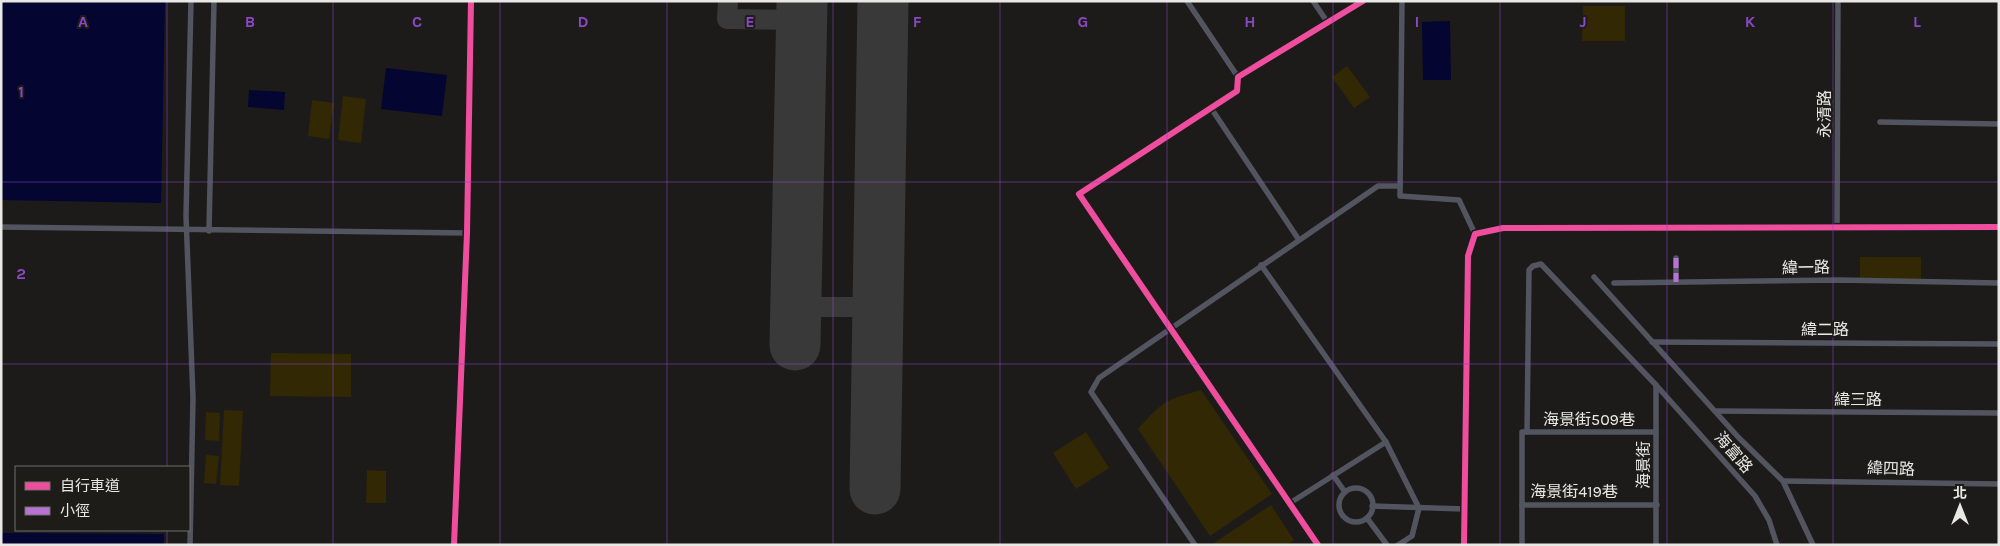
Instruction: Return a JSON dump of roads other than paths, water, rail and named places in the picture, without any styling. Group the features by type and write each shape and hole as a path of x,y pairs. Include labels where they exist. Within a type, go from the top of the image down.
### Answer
{"street":[{"path":"190,545 194,398 187,231 191,1"},
{"path":"209,231 214,1"},
{"path":"454,545 467,233 471,1"},
{"path":"1187,1 1238,77 1237,91 1079,194 1318,545"},
{"path":"1313,1 1328,23"},
{"path":"1238,77 1363,1"},
{"path":"1402,1 1400,196 1459,200 1475,234 1468,256 1464,545"},
{"name":"永清路","path":"1837,228 1838,1"},
{"path":"1211,108 1299,240"},
{"path":"1880,122 1999,124"},
{"path":"1196,545 1090,392 1098,378 1378,186 1400,186"},
{"path":"1,227 187,231 467,233"},
{"path":"1475,234 1503,228 1999,227"},
{"path":"1676,258 1676,282"},
{"name":"海富路","path":"1525,432 1529,270 1533,266 1541,264 1656,385 1755,496 1769,520 1777,545"},
{"path":"1261,265 1386,442 1419,508 1412,536 1398,545"},
{"path":"1594,277 1740,438 1783,481 1813,545"},
{"name":"緯一路","path":"1614,283 1839,280 1999,283"},
{"name":"緯二路","path":"1652,342 1999,344"},
{"name":"海景街","path":"1656,385 1656,545"},
{"name":"緯三路","path":"1717,411 1999,413"},
{"path":"1522,545 1525,432"},
{"name":"海景街509巷","path":"1525,432 1656,432"},
{"path":"1290,503 1386,442"},
{"path":"1333,475 1345,492"},
{"name":"緯四路","path":"1783,481 1999,484"},
{"path":"1355,488 1366,492 1370,496 1372,506 1367,518 1352,521 1343,516 1339,501 1345,492 1355,488"},
{"name":"海景街419巷","path":"1522,505 1657,505"},
{"path":"1372,506 1464,509"},
{"path":"1367,518 1387,545"}]}
